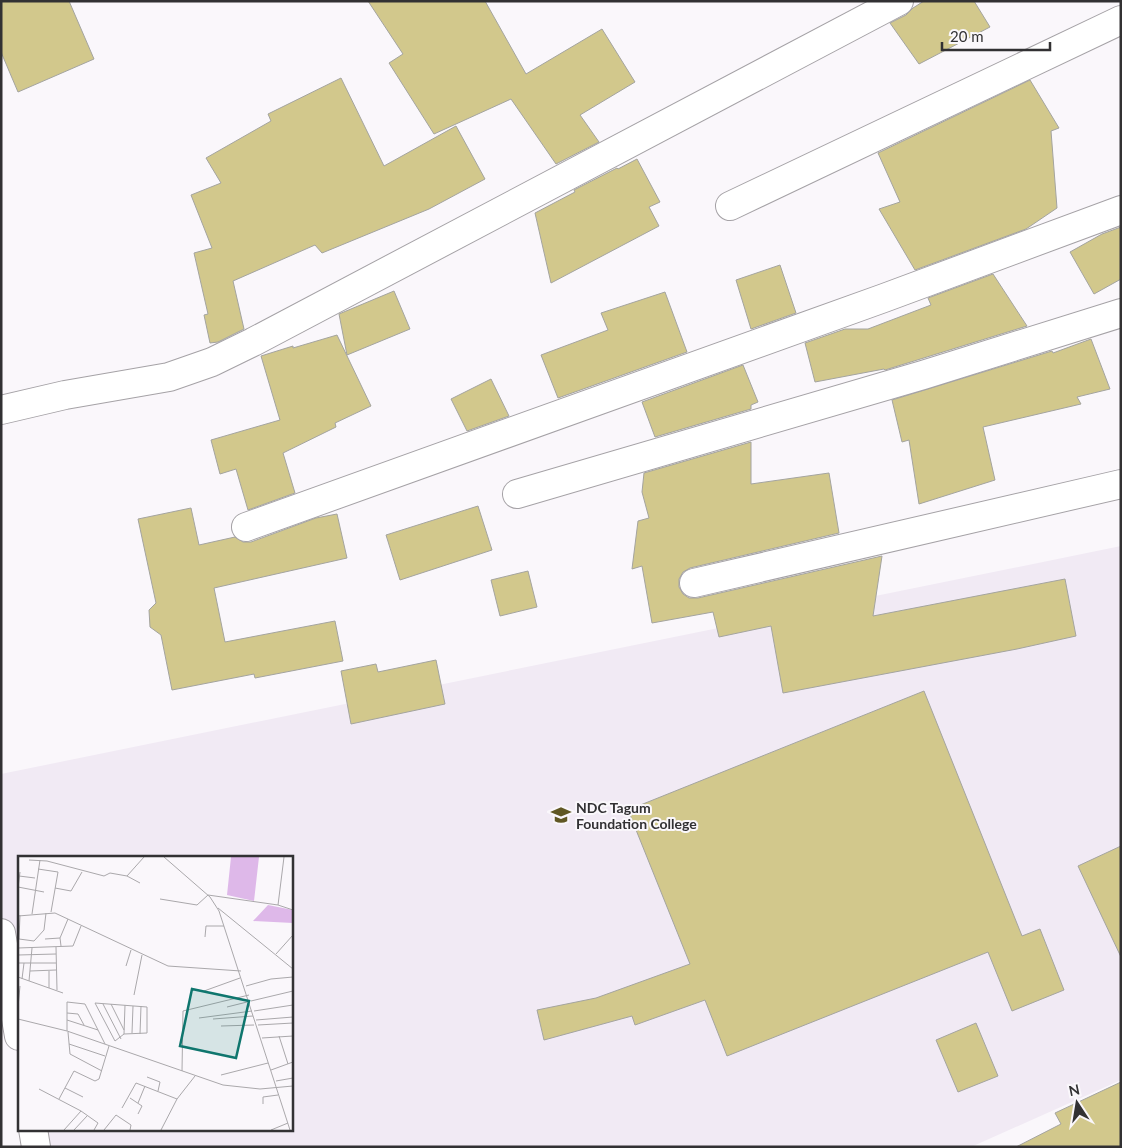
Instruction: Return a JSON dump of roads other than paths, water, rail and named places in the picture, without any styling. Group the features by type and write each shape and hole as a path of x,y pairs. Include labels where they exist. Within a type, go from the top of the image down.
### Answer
{"street":[{"path":"1,410 65,395 169,377 212,362 254,342 899,1"},
{"path":"730,206 1121,20"},
{"path":"246,527 884,298 1121,210"},
{"path":"517,494 922,375 1121,313"},
{"path":"694,583 1121,484"},
{"path":"1,933 18,1030"},
{"path":"33,1130 36,1147"}],"place":[{"name":"NDC Tagum Foundation College","path":"561,815"}]}
